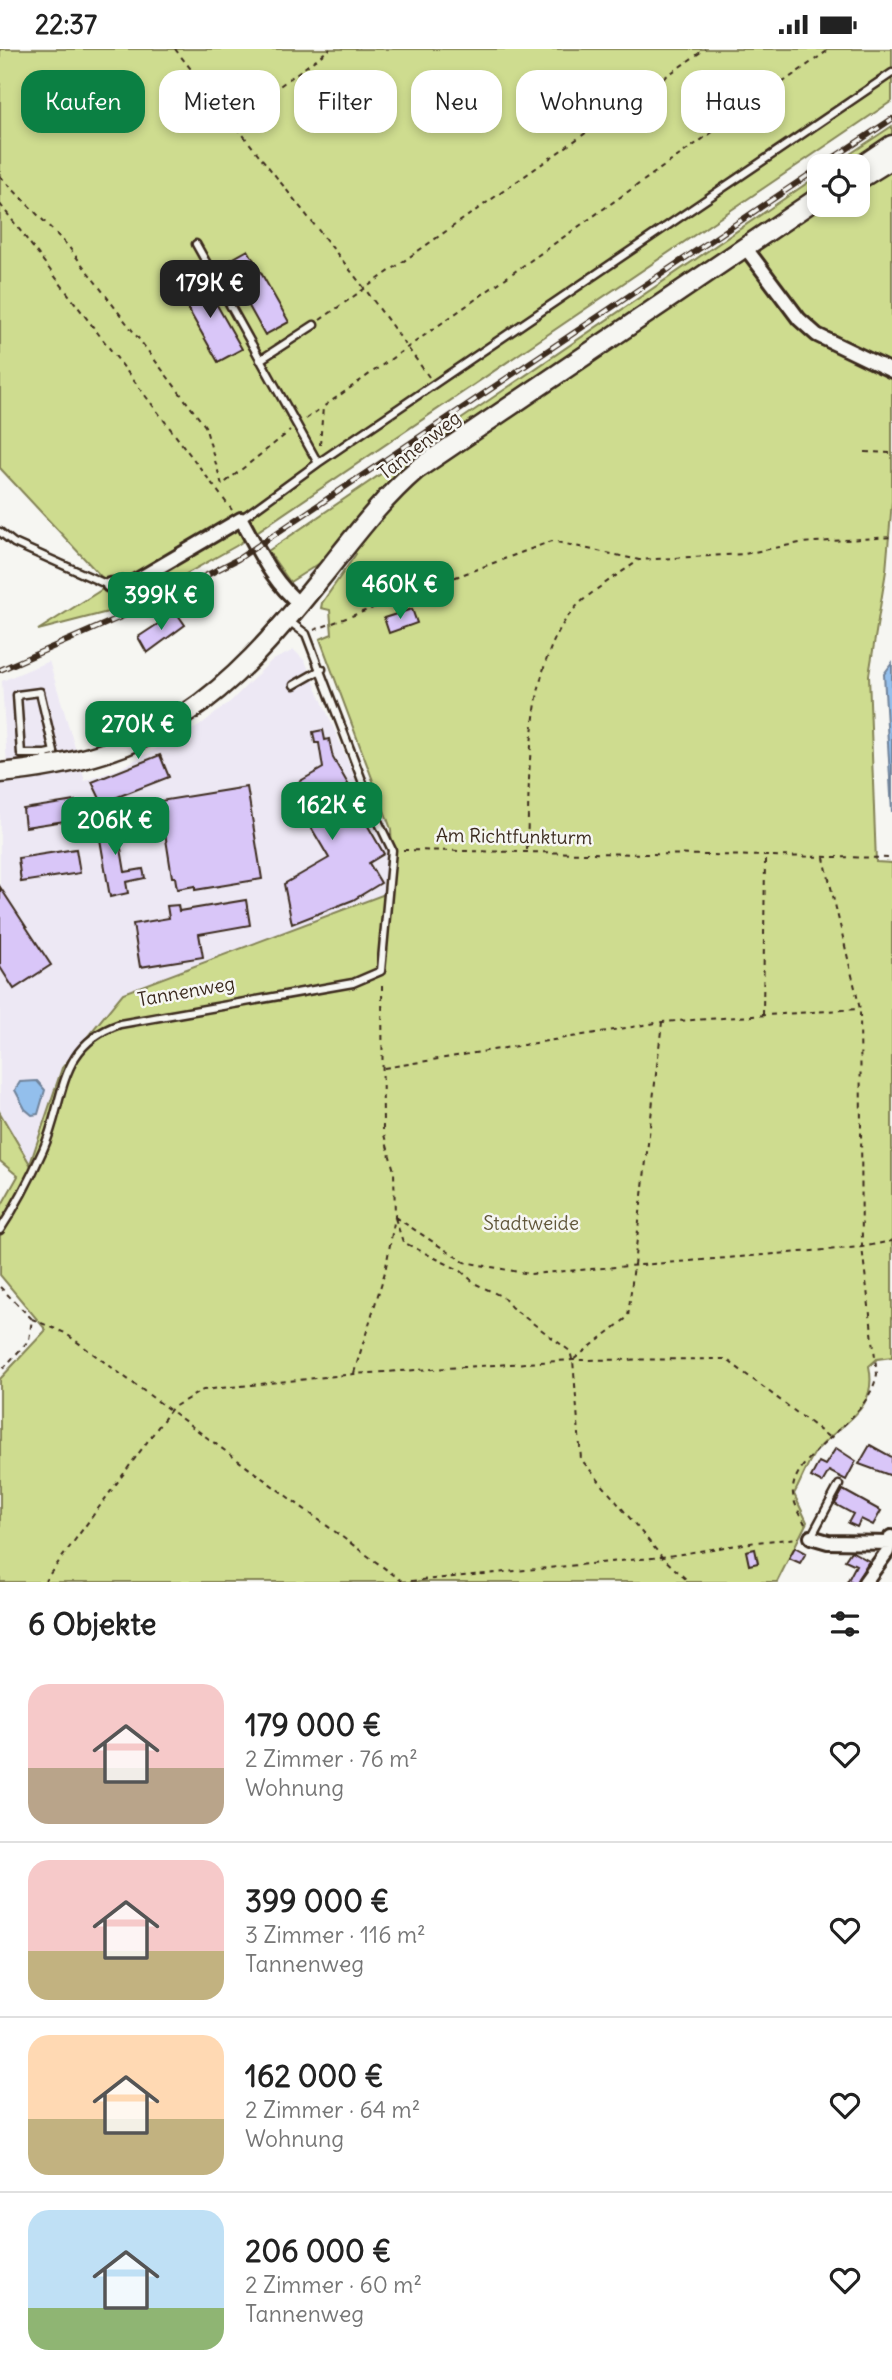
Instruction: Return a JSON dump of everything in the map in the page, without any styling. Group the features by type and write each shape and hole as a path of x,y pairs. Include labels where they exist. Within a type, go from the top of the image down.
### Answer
{"street":[{"path":"870,160 892,145"},
{"path":"870,173 892,159"},
{"name":"Tannenweg","path":"0,773 127,745 180,718 211,698 243,670 287,620 383,500 416,470 807,205"},
{"path":"745,247 799,319 817,335 892,371"},
{"path":"109,585 132,583 241,519 275,579 285,593 300,604"},
{"path":"811,1537 828,1542 891,1542"},
{"path":"865,1582 891,1542"}],"lane":[{"path":"241,519 318,463 892,73"},
{"path":"196,244 318,463"},
{"path":"260,360 314,325"},
{"path":"0,533 14,543 109,585"},
{"path":"287,620 306,634 322,669 376,817 392,850 381,971"},
{"path":"294,685 322,669"},
{"path":"40,692 54,752 46,761 21,754 17,695 40,692"},
{"name":"Tannenweg","path":"0,1230 44,1148 61,1085 83,1046 101,1031 120,1024 353,983 381,971"},
{"path":"811,1537 839,1485"}],"path":[{"path":"175,49 191,70"},
{"path":"280,86 330,49"},
{"path":"314,325 705,49"},
{"path":"216,490 297,426 408,345 830,49"},
{"path":"240,133 365,289 434,384"},
{"path":"0,176 68,246 205,426 222,485"},
{"path":"0,204 216,490 241,519"},
{"path":"318,463 323,407"},
{"path":"865,452 892,453"},
{"path":"306,634 332,621 552,541 639,560 744,554 800,543 892,537"},
{"path":"527,852 534,703 551,647 579,603 639,560"},
{"name":"Am Richtfunkturm","path":"392,850 892,858"},
{"path":"763,1017 765,858"},
{"path":"0,1287 32,1319 65,1333 172,1408 402,1582 663,1557 756,1542 811,1537 795,1504 793,1484 799,1468 858,1413 875,1387 877,1374 862,1247 860,1009 824,858"},
{"path":"354,1374 384,1272 395,1217 394,1171 383,1131 381,971"},
{"path":"384,1068 662,1023 860,1009"},
{"path":"573,1360 628,1317 662,1023"},
{"path":"395,1217 464,1262 530,1274 634,1268 862,1247 892,1241"},
{"path":"395,1217 403,1242 461,1271 477,1284 503,1297 511,1307 570,1351 581,1459 663,1557 689,1582"},
{"path":"0,1372 29,1340 32,1319"},
{"path":"44,1582 172,1408 203,1390 354,1374 573,1360 726,1359 831,1439"}],"shaded area":[{"path":"294,650 305,661 390,860 385,895 123,993 62,1068 30,1165 0,1113 0,784 8,783 2,681 49,661 85,781 118,769 199,726 231,701 271,661"}],"green space":[{"path":"0,49 892,49 892,101 814,154 807,154 807,159 236,546 127,607 38,630 109,585 0,468"},
{"name":"Stadtweide","path":"892,126 892,501 886,571 869,675 876,862 892,863 892,1357 877,1359 869,1366 868,1396 862,1407 823,1443 808,1464 794,1494 807,1522 777,1582 0,1582 0,1379 46,1330 0,1275 0,1208 18,1176 0,1161 0,1113 30,1164 62,1068 123,993 385,894 392,850 391,829 320,639 332,634 330,610 321,608 322,603 356,554 347,546 290,582 268,551 807,183 807,217 870,217 870,154 850,154"}],"water":[{"path":"892,663 892,812 884,674"},
{"path":"37,1081 45,1090 38,1114 32,1115 25,1109 15,1090 20,1082"}],"building":[{"path":"248,250 289,322 265,335 225,263"},
{"path":"201,277 242,349 218,362 178,291"},
{"path":"412,609 417,623 389,633 384,618"},
{"path":"176,612 185,625 147,653 138,637"},
{"path":"323,730 325,740 329,739 333,758 356,798 353,800 384,854 369,863 381,883 353,900 292,924 284,884 329,858 288,788 323,768 319,743 315,743 313,732"},
{"path":"160,755 169,777 102,803 92,782"},
{"path":"247,787 262,879 195,890 195,886 177,889 175,877 172,877 160,801"},
{"path":"75,801 78,819 25,827 23,809"},
{"path":"115,813 125,872 143,869 145,878 126,882 128,893 110,897 96,816"},
{"path":"76,849 80,873 21,882 18,858"},
{"path":"0,887 51,965 14,989 0,967"},
{"path":"246,900 250,925 199,934 203,957 140,967 133,924 169,918 167,906 178,905 179,911"},
{"path":"870,1445 892,1457 892,1476 859,1464"},
{"path":"836,1448 856,1461 846,1480 829,1471 822,1483 811,1477 819,1462 825,1465"},
{"path":"843,1490 881,1511 873,1525 861,1519 857,1527 848,1523 853,1514 835,1504"},
{"path":"795,1547 806,1553 800,1563 789,1558"},
{"path":"755,1549 758,1563 749,1565 746,1551"},
{"path":"851,1551 869,1561 856,1582 847,1582 856,1565 845,1560"}],"railway":[{"path":"839,154 892,119"},
{"path":"0,670 155,602 238,559 807,176"}]}
